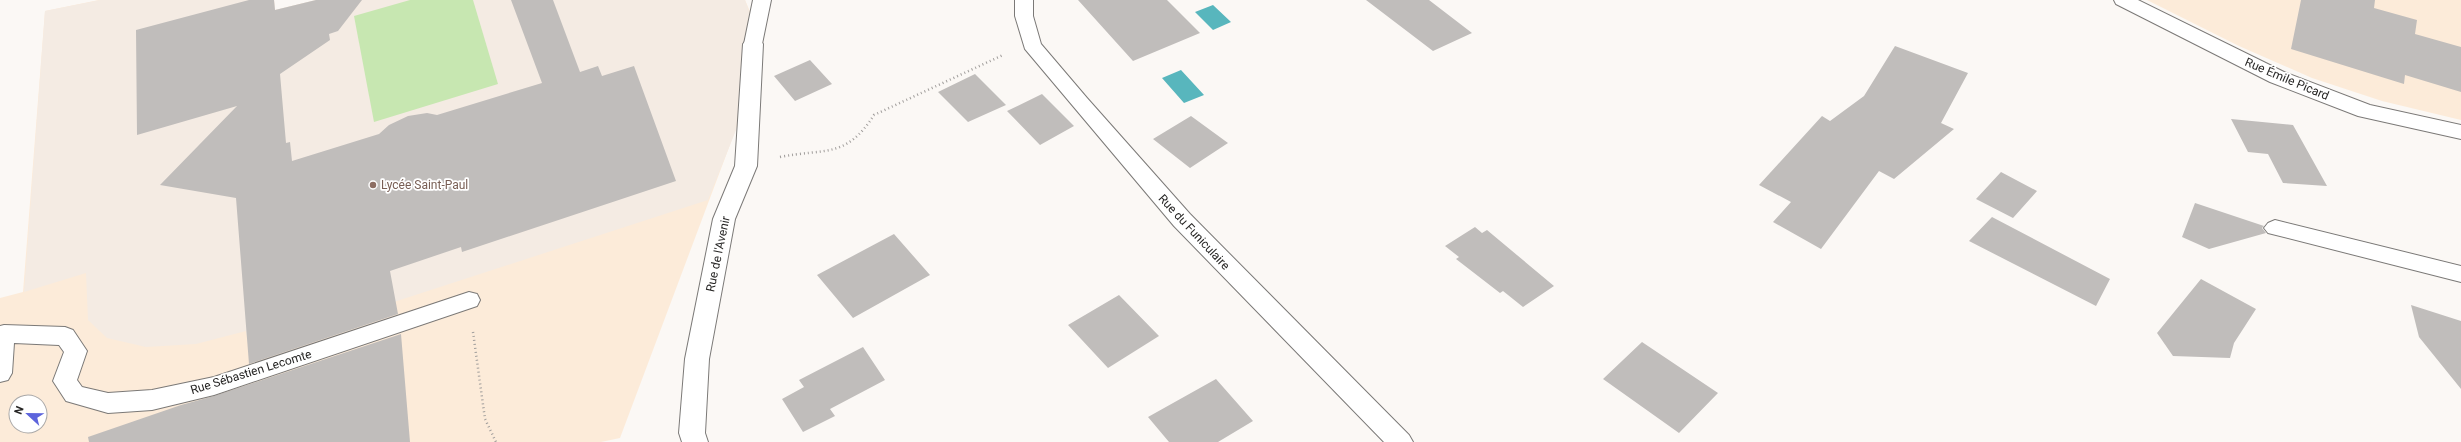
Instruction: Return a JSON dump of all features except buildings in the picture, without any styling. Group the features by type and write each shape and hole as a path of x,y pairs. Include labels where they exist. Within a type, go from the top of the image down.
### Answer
{"street":[{"name":"Rue du Funiculaire","path":"1024,0 1024,16 1032,45 1080,103 1198,237 1400,442"},
{"name":"Rue Émile Picard","path":"2123,0 2277,77 2365,111 2461,132"},
{"name":"Rue de l'Avenir","path":"695,442 692,433 696,359 724,219 746,166 753,44"}],"lane":[{"path":"753,44 762,0"},
{"path":"2275,228 2461,274"},
{"name":"Rue Sébastien Lecomte","path":"2,335 65,336 76,351 65,381 74,394 108,402 152,400 214,386 469,300"},
{"path":"0,372 2,335"}],"path":[{"path":"746,166 787,156 827,152 846,147 865,132 874,115 1008,53"},
{"path":"475,341 485,419 496,442"}],"shaded area":[{"name":"Lycée Saint-Paul","path":"99,0 274,0 275,10 316,0 745,0 751,14 740,118 620,438 601,442 0,442 0,298 23,292 45,11"},
{"name":"Lycée Saint-Paul","path":"100,0 274,0 275,10 316,0 745,0 750,14 736,130 708,200 249,349 246,331 196,344 146,347 107,338 88,320 86,273 24,292 45,11"},
{"path":"2147,0 2461,0 2461,120 2382,101 2312,78 2239,46"}],"green space":[{"path":"410,0 473,0 498,84 374,122 354,16"}],"water":[{"path":"1213,5 1231,22 1213,30 1195,12"},
{"path":"1181,70 1204,95 1184,103 1162,78"}],"place":[{"name":"Lycée Saint-Paul","path":"373,185"}]}
